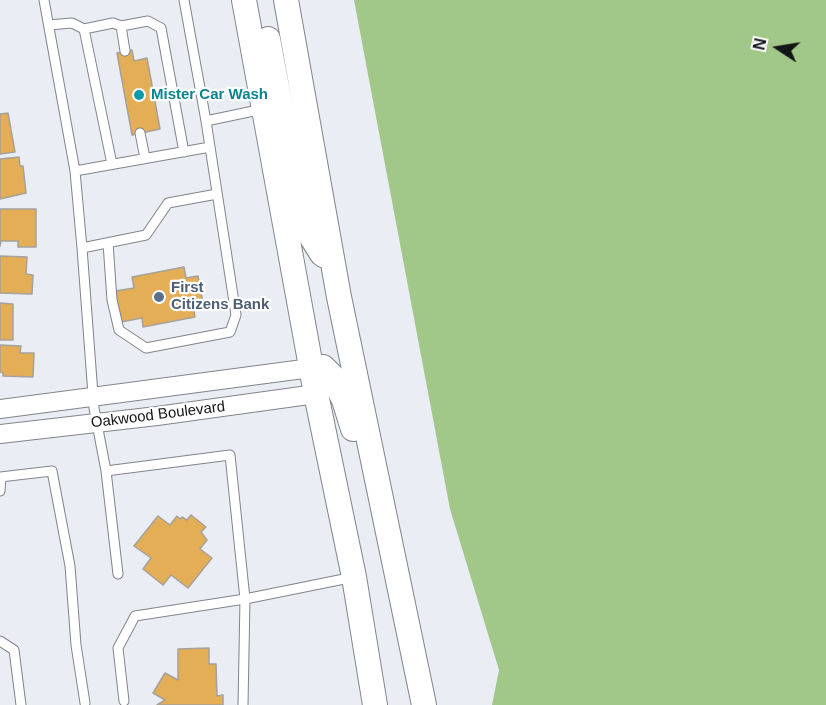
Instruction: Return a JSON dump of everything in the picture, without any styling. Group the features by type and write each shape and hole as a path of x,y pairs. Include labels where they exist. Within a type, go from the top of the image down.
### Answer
{"main road":[{"path":"244,0 311,368 354,577 375,705"},
{"path":"256,0 263,13 286,135 312,238 321,254 332,259"},
{"path":"286,0 332,259 422,694"},
{"path":"311,368 323,367 328,370 344,400 352,426 401,658 422,694"}],"street":[{"name":"Oakwood Boulevard","path":"0,410 311,368"},
{"name":"Oakwood Boulevard","path":"0,434 316,394"}],"lane":[{"path":"44,0 75,171 93,398 106,471 118,574"},
{"path":"108,243 112,300 119,330 146,348 230,332 236,315 206,121 184,0"},
{"path":"49,25 72,23 84,29 113,23 121,26 148,21 161,28 184,152"},
{"path":"121,26 125,51"},
{"path":"84,29 112,164"},
{"path":"206,121 264,109"},
{"path":"140,133 145,159"},
{"path":"75,171 210,147"},
{"path":"82,248 146,235 168,203 217,194"},
{"path":"106,471 230,454 245,599 243,705"},
{"path":"0,491 1,477 52,471 70,566 76,645 85,703"},
{"path":"124,701 118,648 135,616 245,599 354,577"},
{"path":"0,641 14,650 21,705"}],"green space":[{"path":"354,0 826,0 826,705 492,705 499,670 450,509"}],"building":[{"name":"Mister Car Wash","path":"132,50 134,61 147,58 160,129 132,135 117,53"},
{"path":"8,113 15,152 0,154 0,114"},
{"path":"19,157 20,166 23,166 26,193 0,199 0,159"},
{"path":"0,209 36,209 36,247 18,247 18,241 1,241 0,246"},
{"path":"0,256 27,257 26,274 33,275 32,294 0,293"},
{"name":"First Citizens Bank","path":"184,267 186,278 198,276 203,303 193,305 195,317 143,327 142,318 121,322 115,291 134,288 132,277"},
{"path":"0,303 13,304 13,340 0,340"},
{"path":"0,345 21,346 20,353 34,353 33,377 3,376 0,372"},
{"path":"191,515 206,527 201,532 207,540 200,549 212,558 188,588 171,575 163,585 143,569 151,558 134,546 158,516 170,525 177,516 187,520"},
{"path":"209,648 209,664 216,664 217,696 223,695 223,705 157,705 165,700 153,693 165,673 178,680 178,649"}],"place":[{"name":"Mister Car Wash","path":"139,95"},
{"name":"First Citizens Bank","path":"159,297"}]}
